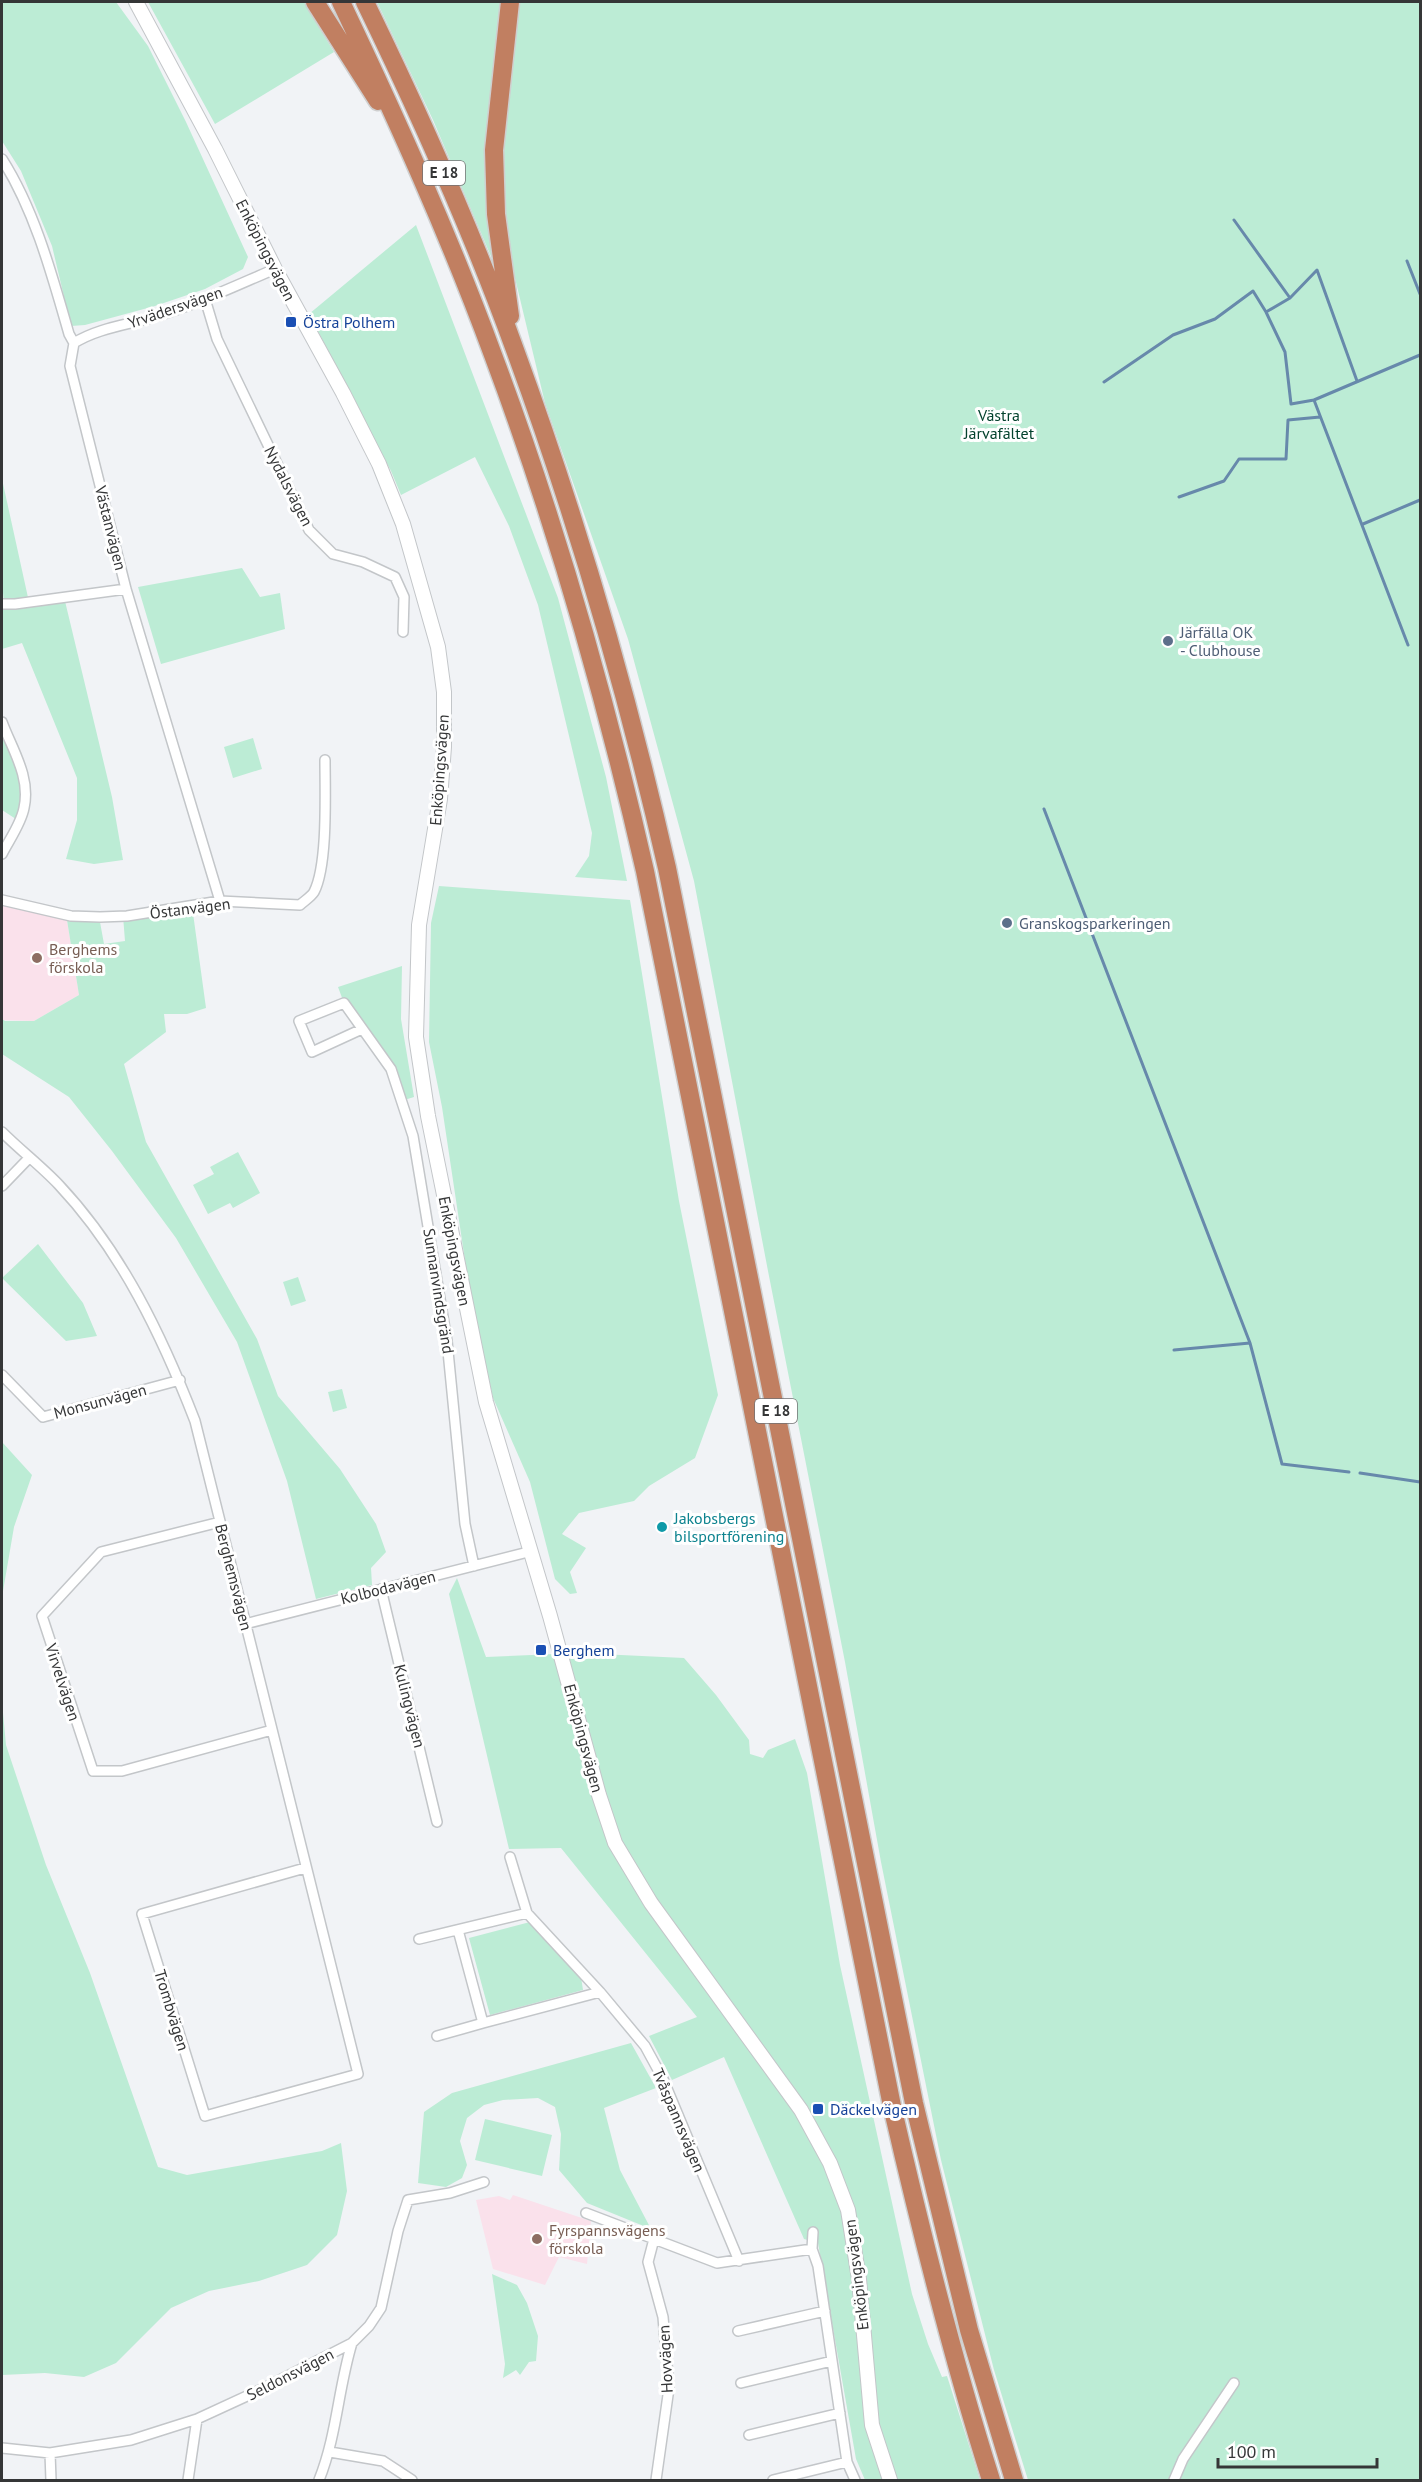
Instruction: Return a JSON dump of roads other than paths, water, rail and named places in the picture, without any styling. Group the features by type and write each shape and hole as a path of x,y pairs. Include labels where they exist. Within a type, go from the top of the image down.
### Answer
{"highway":[{"path":"315,2 412,154"},
{"name":"E 18","path":"341,2 412,154 494,356 528,453 581,622 627,790 892,2106 947,2335 991,2481"},
{"name":"E 18","path":"365,2 436,154 514,347 584,553 627,701 669,880 914,2103 969,2330 1014,2481"},
{"path":"510,2 494,150 496,214 514,347"}],"street":[{"name":"Enköpingsvägen","path":"136,2 275,269 343,393 379,464 403,524 438,647 444,692 444,747 440,799 419,925 416,1036 428,1116 486,1402 531,1551 599,1795 615,1843 651,1903 801,2110 833,2172 848,2210 855,2246 872,2425 890,2481"},
{"name":"Västanvägen","path":"2,159 12,176 43,250 69,334 74,343 70,366 126,589 220,901"},
{"name":"Yrvädersvägen","path":"74,343 89,334 154,317 205,299 275,269"},
{"name":"Nydalsvägen","path":"205,299 217,339 309,530 333,554 363,562 395,577 404,597 403,632"},
{"path":"2,604 126,589"},
{"path":"2,722 25,782 24,807 2,853"},
{"name":"Östanvägen","path":"2,900 71,916 100,917 127,916 220,901 300,905 313,894 319,875 324,836 325,760"},
{"name":"Sunnanvindsgränd","path":"362,1029 312,1052 299,1021 344,1003 391,1069 413,1136 447,1341 465,1524 474,1566"},
{"name":"Berghemsvägen","path":"2,1132 59,1185 99,1236 144,1302 180,1380 195,1420 358,2074"},
{"path":"2,1186 29,1158"},
{"name":"Monsunvägen","path":"2,1375 43,1417 180,1380"},
{"name":"Virvelvägen","path":"220,1522 101,1552 42,1616 93,1771 122,1770 272,1730"},
{"name":"Kolbodavägen","path":"245,1624 531,1551"},
{"name":"Kulingvägen","path":"381,1589 437,1822"},
{"name":"Tvåspannsvägen","path":"510,1857 527,1913 600,1992 645,2046 663,2079 739,2261"},
{"name":"Trombvägen","path":"305,1868 142,1914 205,2116 358,2074"},
{"path":"418,1939 527,1913"},
{"path":"458,1930 483,2023"},
{"path":"437,2037 600,1992"},
{"name":"Seldonsvägen","path":"2,2448 50,2453 131,2440 197,2419 352,2343 369,2326 381,2308 398,2231 408,2200 450,2193 484,2182"},
{"path":"586,2213 717,2262 739,2261 812,2249"},
{"path":"813,2232 812,2249 818,2266 847,2462 855,2481"},
{"name":"Hovvägen","path":"654,2239 648,2262 663,2317 669,2388 656,2481"},
{"path":"738,2331 825,2311"},
{"path":"319,2481 330,2451 352,2343"},
{"path":"741,2383 832,2361"},
{"path":"1174,2481 1183,2459 1234,2383"},
{"path":"749,2435 840,2413"},
{"path":"188,2481 197,2419"},
{"path":"330,2451 382,2461 412,2481"},
{"path":"50,2453 51,2481"},
{"path":"773,2481 847,2462"}],"waterway":[{"path":"1234,220 1290,298"},
{"path":"1407,261 1420,294"},
{"path":"1104,382 1173,335 1215,319 1253,291 1266,312 1290,298 1317,270 1357,381"},
{"path":"1266,312 1285,352 1291,404 1314,400 1408,645"},
{"path":"1314,400 1420,355"},
{"path":"1179,497 1224,481 1239,459 1286,459 1288,420 1320,417"},
{"path":"1363,524 1420,500"},
{"path":"1044,809 1250,1343"},
{"path":"1174,1350 1250,1343 1282,1464 1349,1472"},
{"path":"1360,1473 1420,1482"}],"place":[{"name":"Östra Polhem","path":"291,322"},
{"name":"Järfälla OK - Clubhouse","path":"1168,641"},
{"name":"Granskogsparkeringen","path":"1007,923"},
{"name":"Berghems förskola","path":"37,958"},
{"name":"Jakobsbergs bilsportförening","path":"662,1527"},
{"name":"Berghem","path":"541,1650"},
{"name":"Däckelvägen","path":"818,2109"},
{"name":"Fyrspannsvägens förskola","path":"537,2239"}],"park label":[{"name":"Västra Järvafältet","path":"999,424"}]}
